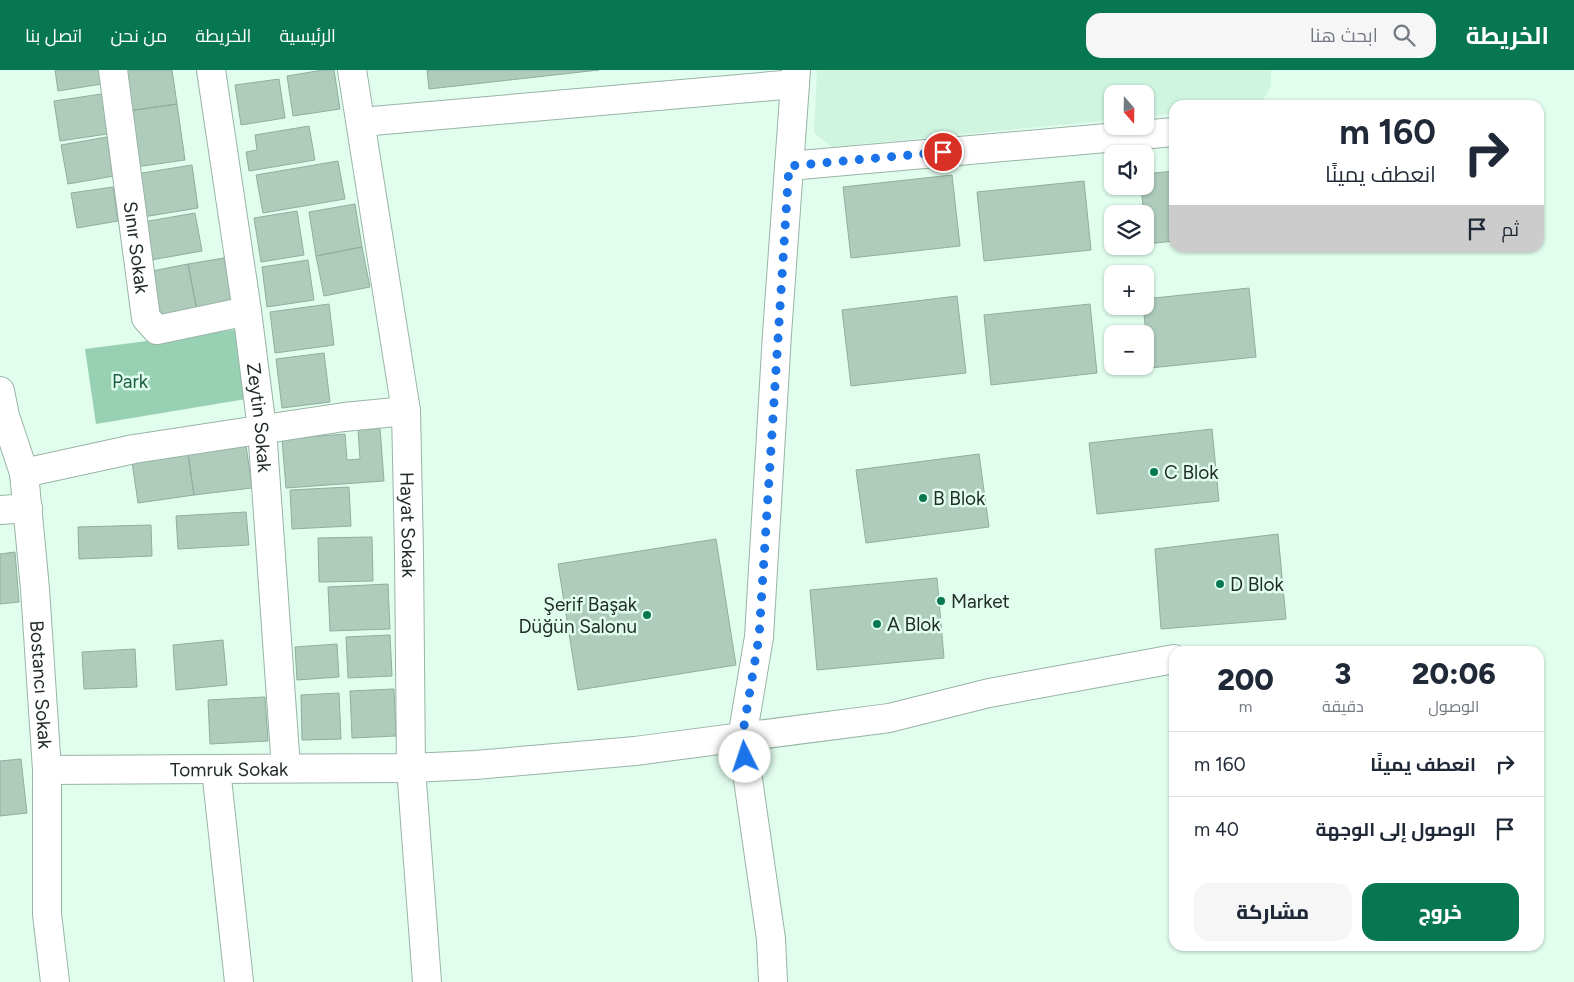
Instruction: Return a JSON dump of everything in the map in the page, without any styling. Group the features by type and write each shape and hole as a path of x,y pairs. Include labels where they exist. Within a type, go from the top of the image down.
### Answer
{"street":[{"name":"Sınır Sokak","path":"113,70 146,318 157,330 247,311"},
{"name":"Zeytin Sokak","path":"211,70 247,311 262,429 286,768"},
{"name":"Hayat Sokak","path":"352,70 406,411 411,768 427,982"},
{"path":"360,122 795,77 759,637 742,738 770,939 773,982"},
{"path":"789,166 1169,132"},
{"name":"Bostancı Sokak","path":"0,391 4,416 24,473 28,508 47,770 47,914 55,982"},
{"path":"24,473 134,449 344,417 406,411"},
{"path":"0,510 28,508"},
{"name":"Tomruk Sokak","path":"47,770 411,768 475,765 607,754 889,718 989,693 1169,660"},
{"path":"216,769 239,982"}],"shaded area":[{"path":"817,70 1271,70 1271,86 1263,100 1169,100 1169,114 1154,116 1154,85 1104,85 1104,121 832,147 814,133"}],"green space":[{"name":"Park","path":"240,329 252,398 96,424 85,349"}],"building":[{"path":"55,70 106,70 108,83 58,91"},
{"path":"122,70 172,70 177,104 128,111"},
{"path":"334,70 340,109 293,116 287,76"},
{"path":"427,70 599,70 429,89"},
{"path":"279,79 285,118 241,125 235,85"},
{"path":"108,93 114,133 60,141 54,101"},
{"path":"177,104 185,160 136,167 128,111"},
{"path":"309,126 315,160 249,171 246,152 257,150 255,135"},
{"path":"107,137 114,176 68,184 61,145"},
{"path":"338,161 345,199 263,213 256,175"},
{"path":"192,165 198,208 143,217 136,174"},
{"path":"1169,172 1169,242 1154,243 1154,205 1143,205 1142,195 1154,195 1154,173"},
{"path":"952,175 960,246 851,258 843,187"},
{"path":"1084,181 1091,250 984,261 977,192"},
{"path":"113,187 118,221 77,228 71,193"},
{"path":"355,204 362,247 316,256 309,212"},
{"path":"297,211 304,255 261,262 254,218"},
{"path":"195,213 202,251 151,260 143,222"},
{"path":"362,247 370,287 324,296 316,256"},
{"path":"224,258 233,304 197,311 188,264"},
{"path":"308,260 314,300 267,307 262,267"},
{"path":"188,264 197,311 161,317 152,271"},
{"path":"1249,288 1256,357 1154,368 1154,325 1145,325 1144,315 1154,315 1154,298"},
{"path":"957,296 966,373 851,386 842,310"},
{"path":"329,304 334,345 275,353 270,312"},
{"path":"1090,304 1097,373 991,385 984,315"},
{"path":"324,353 330,402 282,408 276,359"},
{"path":"380,428 384,481 286,488 282,439 345,434 347,460 360,459 358,430"},
{"name":"C Blok","path":"1212,429 1219,501 1097,514 1089,443"},
{"path":"246,445 252,488 194,495 188,454"},
{"path":"188,454 194,495 138,503 132,462"},
{"name":"B Blok","path":"979,454 989,527 866,543 856,470"},
{"path":"349,487 351,526 292,529 290,490"},
{"path":"246,512 249,545 178,549 176,516"},
{"path":"151,525 152,556 79,559 78,527"},
{"name":"D Blok","path":"1278,534 1286,619 1161,629 1155,549"},
{"path":"372,537 373,581 319,582 318,538"},
{"name":"Şerif Başak Düğün Salonu","path":"716,539 736,665 578,690 558,564"},
{"path":"15,552 19,602 0,604 0,554"},
{"name":"A Blok","path":"937,578 944,658 817,670 810,590"},
{"path":"388,584 390,629 330,631 328,587"},
{"path":"390,635 392,676 348,678 346,637"},
{"path":"223,640 227,685 176,690 173,645"},
{"path":"337,644 339,677 297,680 295,647"},
{"path":"135,649 137,687 84,689 82,652"},
{"path":"394,689 396,736 352,738 350,691"},
{"path":"339,693 341,739 302,740 301,695"},
{"path":"265,697 268,741 210,744 208,700"},
{"path":"21,759 27,813 0,816 0,761"}],"place":[{"name":"C Blok","path":"1154,472"},
{"name":"B Blok","path":"923,498"},
{"name":"D Blok","path":"1220,584"},
{"name":"Market","path":"941,601"},
{"name":"Şerif Başak Düğün Salonu","path":"647,615"},
{"name":"A Blok","path":"877,624"}],"route":[{"path":"745,757 742,738 759,637 789,166 943,152"}]}
